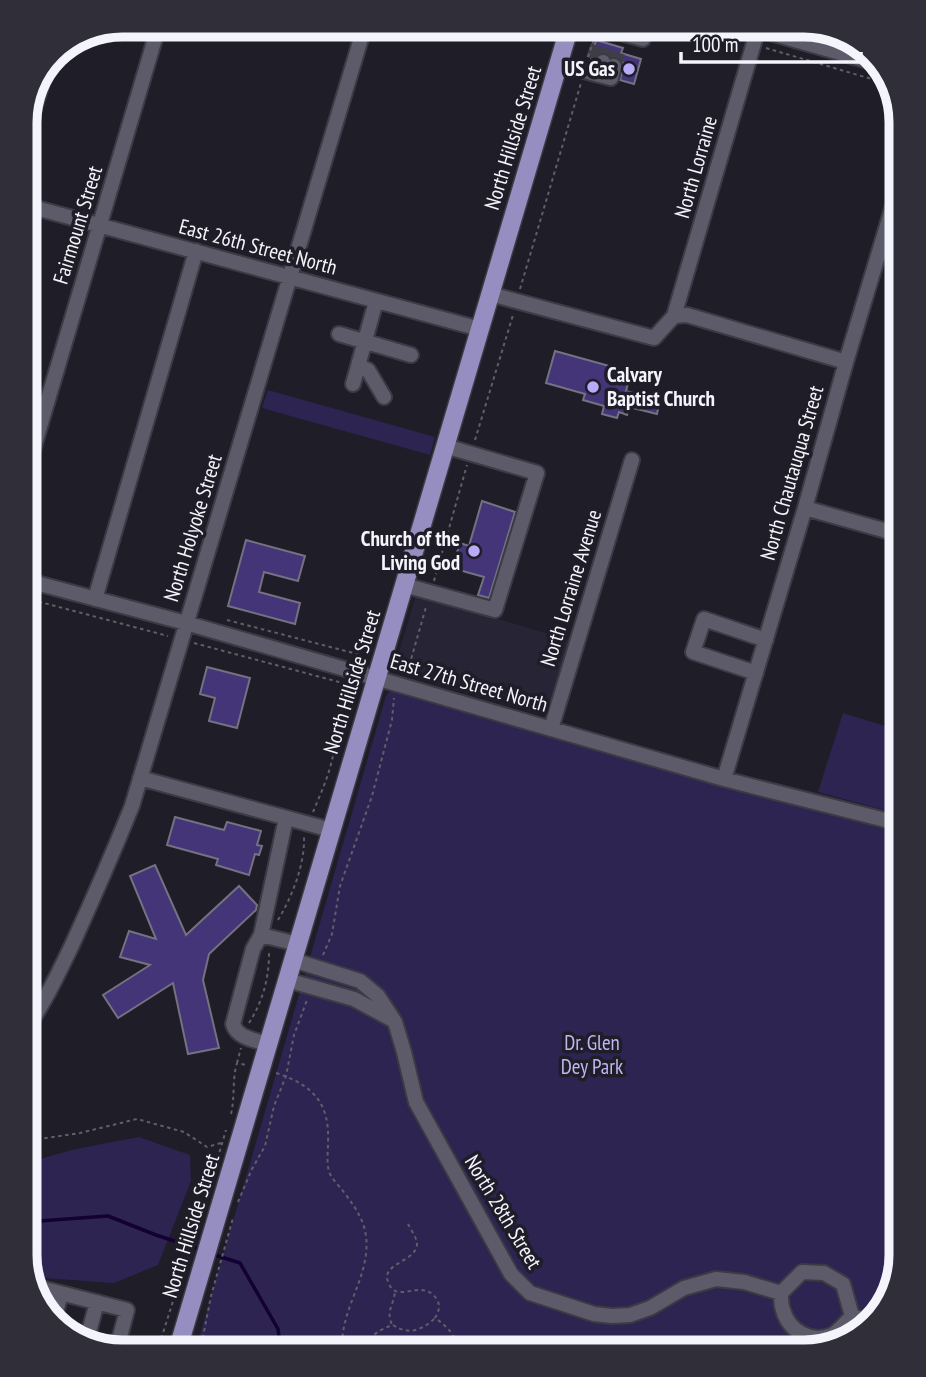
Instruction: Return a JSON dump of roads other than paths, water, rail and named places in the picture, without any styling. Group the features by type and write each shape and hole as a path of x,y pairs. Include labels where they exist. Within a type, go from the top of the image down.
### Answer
{"main road":[{"name":"North Hillside Street","path":"180,1340 193,1296 230,1209 268,1044 567,37"}],"street":[{"name":"Fairmount Street","path":"37,437 155,37"},
{"name":"North Holyoke Street","path":"37,1011 101,883 132,806 361,37"},
{"name":"North Lorraine","path":"674,316 755,37"},
{"path":"809,37 858,56"},
{"path":"559,64 597,68"},
{"name":"East 26th Street North","path":"37,208 480,329"},
{"name":"North Chautauqua Street","path":"724,779 889,219"},
{"path":"95,599 196,251"},
{"path":"490,294 654,338 674,316 687,315 846,362"},
{"path":"353,384 376,301"},
{"path":"339,334 411,355"},
{"path":"358,366 368,370 384,397"},
{"path":"404,585 495,610 537,473 445,446"},
{"name":"North Lorraine Avenue","path":"551,729 632,460"},
{"path":"805,508 889,532"},
{"name":"East 27th Street North","path":"37,583 377,677 724,779 889,821"},
{"path":"756,673 693,652 704,619 766,640"},
{"path":"140,778 331,831"},
{"path":"268,1044 243,1036 234,1030 233,1024 253,949 267,936 286,818"},
{"name":"North 28th Street","path":"267,936 318,968 360,981 378,996 395,1022 416,1102 511,1274 530,1293 594,1314 612,1316 630,1315 650,1308 684,1288 716,1279 744,1282 781,1293"},
{"path":"287,980 354,999 395,1022"},
{"path":"802,1272 824,1273 843,1284 852,1316 834,1334 817,1338 802,1334 789,1324 782,1309 781,1293 802,1272"},
{"path":"43,1289 127,1310 119,1340"},
{"path":"57,1310 61,1293"},
{"path":"88,1334 97,1302"},
{"path":"852,1316 861,1318"}],"waterway":[{"path":"37,1221 108,1216 202,1250"},
{"path":"212,1254 240,1263 278,1329 279,1340"}],"tunnel":[{"path":"593,59 599,41"},
{"path":"603,62 608,43"},
{"path":"614,66 620,47"}],"place":[{"name":"US Gas","path":"629,69"},
{"name":"Calvary Baptist Church","path":"593,387"},
{"name":"Church of the Living God","path":"474,551"}],"park label":[{"name":"Dr. Glen Dey Park","path":"592,1055"}]}
